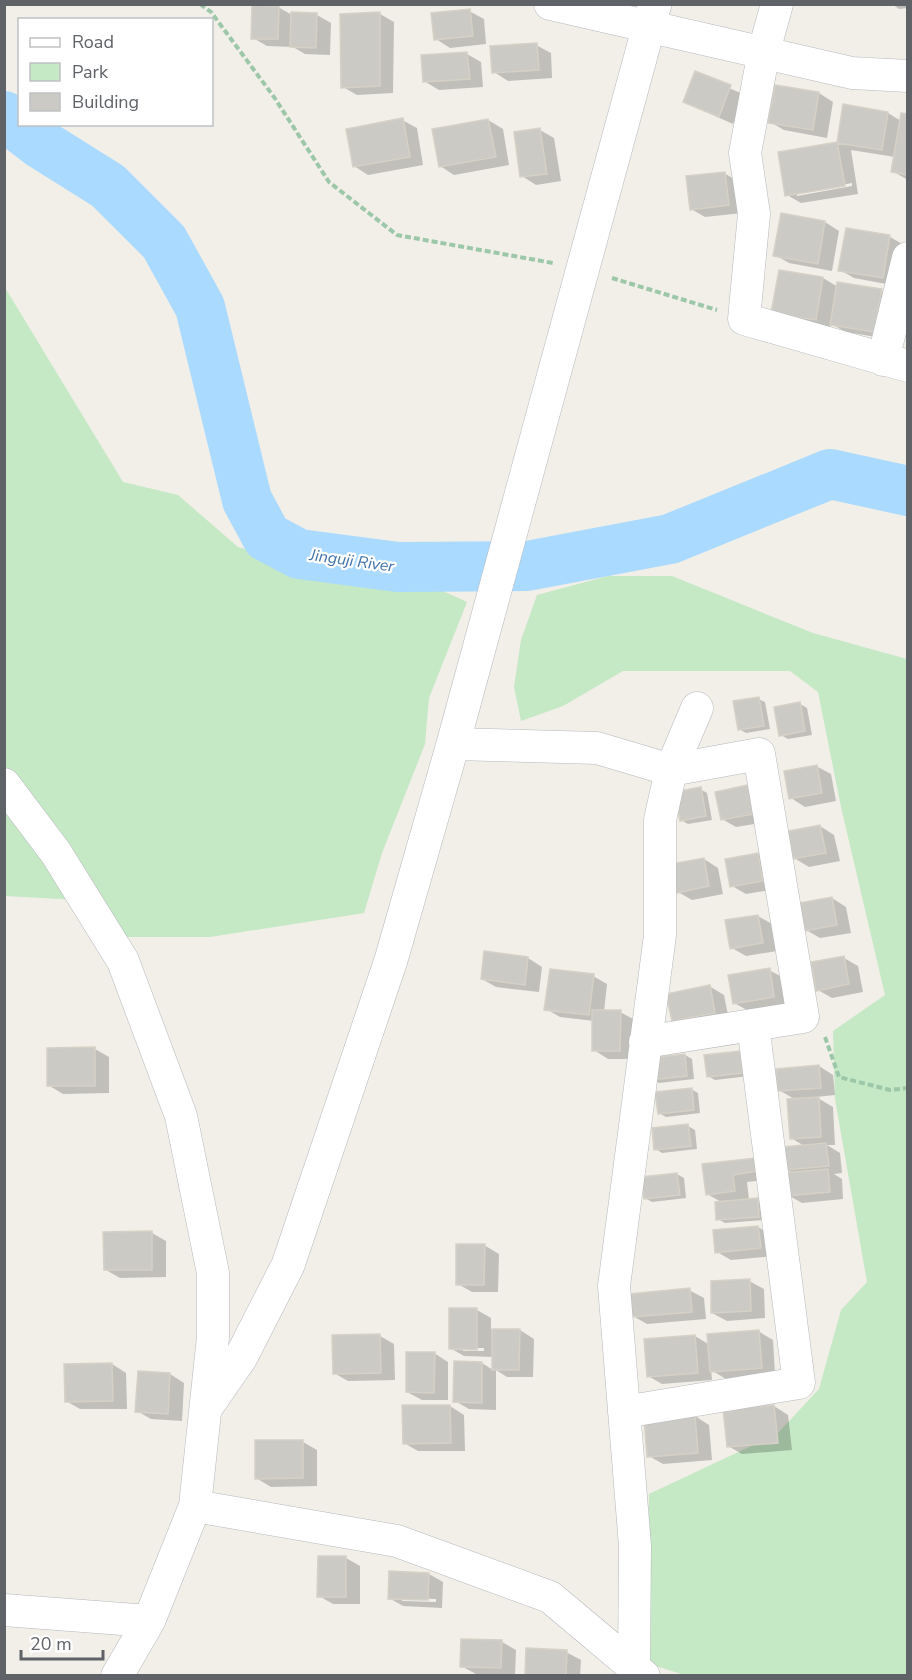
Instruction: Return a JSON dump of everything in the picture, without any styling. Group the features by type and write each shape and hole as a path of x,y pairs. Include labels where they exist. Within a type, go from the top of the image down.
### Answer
{"street":[{"path":"550,4 651,16 764,51 852,73 908,76"},
{"path":"777,4 764,51 746,153 754,213 744,319 895,363 908,258"},
{"path":"207,1406 241,1357 288,1265 391,960 453,744 651,16"},
{"path":"639,1671 635,1546 614,1286 660,935 660,820 671,770 697,708"},
{"path":"453,744 597,748 671,770 759,754 803,1017 645,1042"},
{"path":"4,784 56,853 123,961 181,1116 213,1273 213,1337 195,1506 149,1621 117,1676"},
{"path":"624,1412 799,1383 753,1025"},
{"path":"195,1506 397,1541 550,1597 639,1671"},
{"path":"4,1610 149,1621"}],"path":[{"path":"200,4 211,12 274,97 329,182 397,235 581,268 744,319"},
{"path":"803,1017 822,1028 839,1077 890,1089 908,1088"}],"green space":[{"path":"4,286 123,482 178,495 238,547 320,570 385,565 467,602 429,698 425,744 382,853 364,913 210,937 126,937 97,901 5,896"},
{"path":"608,576 672,576 813,633 907,659 907,1675 688,1676 646,1663 649,1494 777,1434 819,1389 841,1310 867,1282 835,1099 833,1031 885,995 841,807 818,692 790,671 623,671 563,706 521,721 514,687 521,640 537,595"}],"building":[{"path":"252,5 279,6 278,39 251,39"},
{"path":"470,9 473,36 434,40 431,13"},
{"path":"291,12 317,13 316,48 290,47"},
{"path":"380,12 380,86 341,88 340,14"},
{"path":"537,43 539,70 492,73 490,46"},
{"path":"467,52 470,79 423,82 421,55"},
{"path":"695,71 731,85 719,117 683,102"},
{"path":"775,85 819,92 813,130 768,123"},
{"path":"843,104 888,112 882,150 837,143"},
{"path":"901,113 908,114 908,175 891,172"},
{"path":"403,118 410,157 353,167 346,129"},
{"path":"488,119 496,157 439,167 432,129"},
{"path":"540,128 547,174 520,177 514,132"},
{"path":"837,142 845,186 785,196 778,152"},
{"path":"725,172 729,205 690,210 686,176"},
{"path":"781,213 825,221 818,264 773,256"},
{"path":"846,228 890,235 883,278 838,271"},
{"path":"779,270 823,277 816,320 771,313"},
{"path":"837,282 882,289 874,332 830,325"},
{"path":"759,697 764,726 738,730 733,701"},
{"path":"800,702 805,731 779,736 774,707"},
{"path":"817,765 822,793 789,799 784,771"},
{"path":"748,785 754,814 721,820 715,792"},
{"path":"701,787 706,816 680,821 675,792"},
{"path":"820,825 826,853 793,859 788,831"},
{"path":"758,853 763,881 730,887 725,859"},
{"path":"704,858 709,886 677,893 671,864"},
{"path":"832,897 837,925 805,931 799,903"},
{"path":"758,915 763,943 730,949 725,920"},
{"path":"484,951 528,957 525,985 481,979"},
{"path":"844,956 849,984 816,991 811,962"},
{"path":"770,968 774,997 733,1004 728,975"},
{"path":"550,969 594,974 589,1015 544,1010"},
{"path":"710,985 715,1013 672,1021 666,994"},
{"path":"592,1010 621,1010 620,1051 592,1051"},
{"path":"95,1047 95,1086 47,1086 47,1048"},
{"path":"740,1051 743,1073 707,1077 704,1055"},
{"path":"685,1054 687,1076 651,1080 649,1058"},
{"path":"819,1065 821,1088 778,1091 776,1069"},
{"path":"692,1088 694,1110 658,1114 655,1092"},
{"path":"819,1097 821,1137 790,1139 787,1099"},
{"path":"688,1124 691,1146 654,1150 652,1128"},
{"path":"826,1143 829,1166 785,1170 783,1147"},
{"path":"756,1158 758,1171 733,1175 735,1191 706,1195 702,1164"},
{"path":"828,1169 830,1192 786,1196 784,1173"},
{"path":"677,1173 680,1195 644,1199 641,1177"},
{"path":"758,1198 759,1217 716,1220 715,1202"},
{"path":"758,1226 761,1248 715,1253 713,1230"},
{"path":"152,1231 152,1270 104,1270 103,1232"},
{"path":"456,1244 485,1244 484,1285 456,1285"},
{"path":"750,1279 751,1311 711,1313 711,1281"},
{"path":"690,1288 692,1312 632,1317 629,1294"},
{"path":"449,1308 477,1308 477,1350 449,1349"},
{"path":"492,1329 520,1329 519,1370 492,1370"},
{"path":"759,1330 762,1368 710,1372 707,1334"},
{"path":"380,1334 381,1373 333,1374 332,1335"},
{"path":"695,1335 698,1373 647,1377 644,1339"},
{"path":"406,1352 435,1352 434,1393 406,1392"},
{"path":"454,1361 482,1362 482,1403 453,1402"},
{"path":"112,1363 113,1401 65,1402 64,1364"},
{"path":"138,1371 170,1373 168,1414 135,1412"},
{"path":"402,1405 450,1405 451,1443 403,1444"},
{"path":"774,1405 778,1443 727,1447 723,1409"},
{"path":"695,1415 698,1453 647,1457 644,1419"},
{"path":"255,1440 303,1440 303,1478 255,1479"},
{"path":"318,1556 346,1556 346,1597 317,1597"},
{"path":"389,1571 429,1573 428,1600 388,1599"},
{"path":"461,1639 502,1640 501,1668 460,1667"},
{"path":"526,1648 567,1650 566,1676 525,1676"}],"waterway":[{"name":"Jinguji River","path":"4,116 41,144 108,186 164,242 200,307 247,500 267,537 299,554 398,567 527,566 670,539 830,474 908,491"}]}
